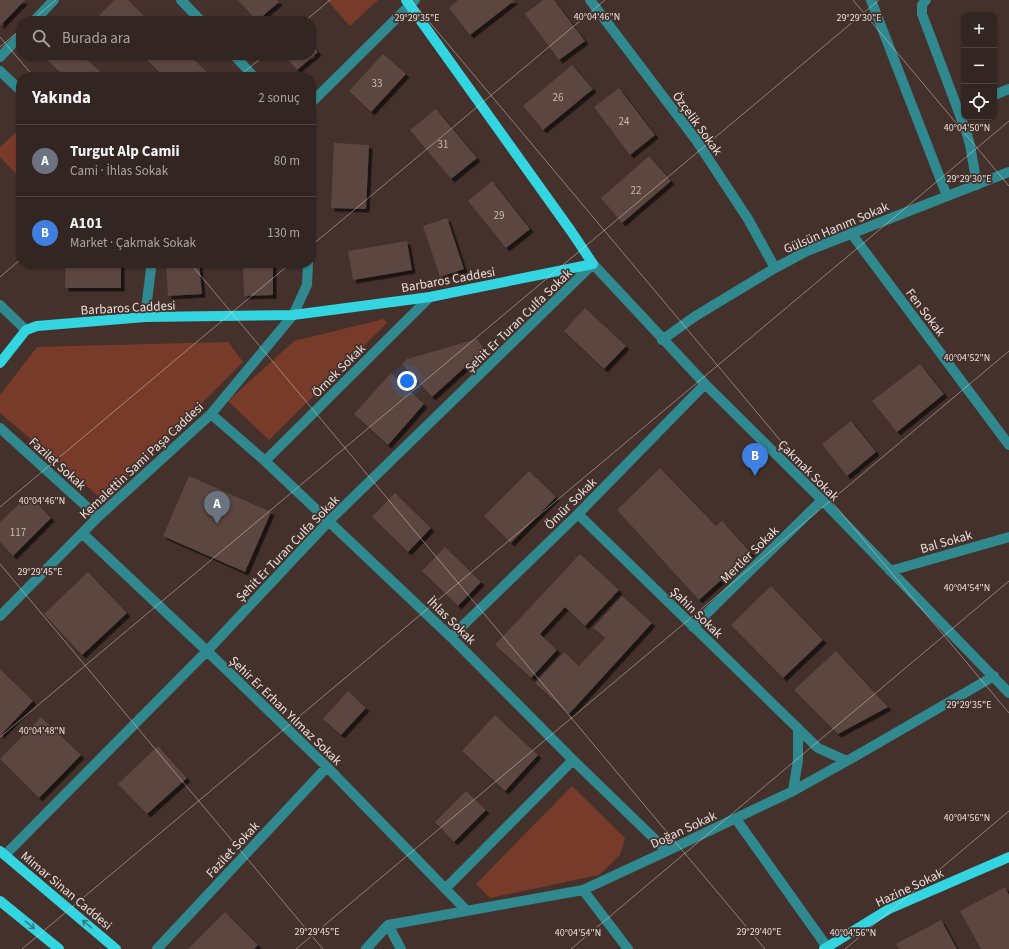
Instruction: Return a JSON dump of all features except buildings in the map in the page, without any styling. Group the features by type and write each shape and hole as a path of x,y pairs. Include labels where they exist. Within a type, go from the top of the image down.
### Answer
{"main road":[{"path":"410,2 593,264"},
{"name":"Barbaros Caddesi","path":"26,330 37,326 145,317 293,315 430,297 593,264"},
{"path":"0,363 26,330"},
{"name":"Mimar Sinan Caddesi","path":"3,853 116,949"},
{"name":"Hazine Sokak","path":"825,948 890,909 1009,857"},
{"path":"0,901 59,949"}],"street":[{"path":"39,16 54,0"},
{"path":"181,0 196,16"},
{"name":"Özçelik Sokak","path":"590,0 696,140 748,218 775,268"},
{"path":"871,0 947,196"},
{"path":"926,0 922,5 922,14 961,106"},
{"path":"316,98 410,2"},
{"path":"0,57 16,40"},
{"path":"239,60 249,72"},
{"path":"0,71 16,86"},
{"path":"997,93 1009,89"},
{"path":"964,120 977,185"},
{"name":"Gülsün Hanım Sokak","path":"662,340 694,317 775,268 808,251 1009,172"},
{"name":"Fen Sokak","path":"851,233 1009,445"},
{"name":"Çakmak Sokak","path":"593,264 704,384 822,500 1009,693"},
{"name":"Şehit Er Turan Culfa Sokak","path":"3,853 206,651 329,521 593,264"},
{"path":"145,317 151,268"},
{"name":"Kemalettin Sami Paşa Caddesi","path":"0,616 98,517 211,414 293,315 307,285 308,268"},
{"name":"Örnek Sokak","path":"265,461 430,297"},
{"path":"0,305 26,330"},
{"name":"Ömür Sokak","path":"452,636 578,514 704,384"},
{"name":"İhlas Sokak","path":"211,414 265,461 452,636 573,760 667,851"},
{"name":"Fazilet Sokak","path":"0,428 98,517"},
{"name":"Mertler Sokak","path":"693,627 822,500"},
{"name":"Şahin Sokak","path":"578,514 818,748 847,761"},
{"name":"Şehir Er Erhan Yılmaz Sokak","path":"82,533 327,767 467,911"},
{"name":"Bal Sokak","path":"890,571 1009,537"},
{"name":"Doğan Sokak","path":"388,925 583,890 793,791 994,676"},
{"path":"793,791 798,760 798,728"},
{"path":"445,889 573,760"},
{"name":"Fazilet Sokak","path":"157,949 327,767"},
{"path":"736,819 825,948"},
{"path":"583,890 628,949"},
{"path":"366,949 388,925 401,949"}],"shaded area":[{"path":"327,0 378,0 350,26"},
{"path":"16,133 16,174 0,157 0,147"},
{"path":"384,319 387,323 269,440 228,401 294,341"},
{"path":"228,342 243,362 104,501 0,413 0,395 37,347"},
{"path":"572,786 625,838 620,855 599,875 490,898 476,884"}],"place":[{"name":"A101","path":"755,476"},
{"name":"Turgut Alp Camii","path":"217,524"}]}
